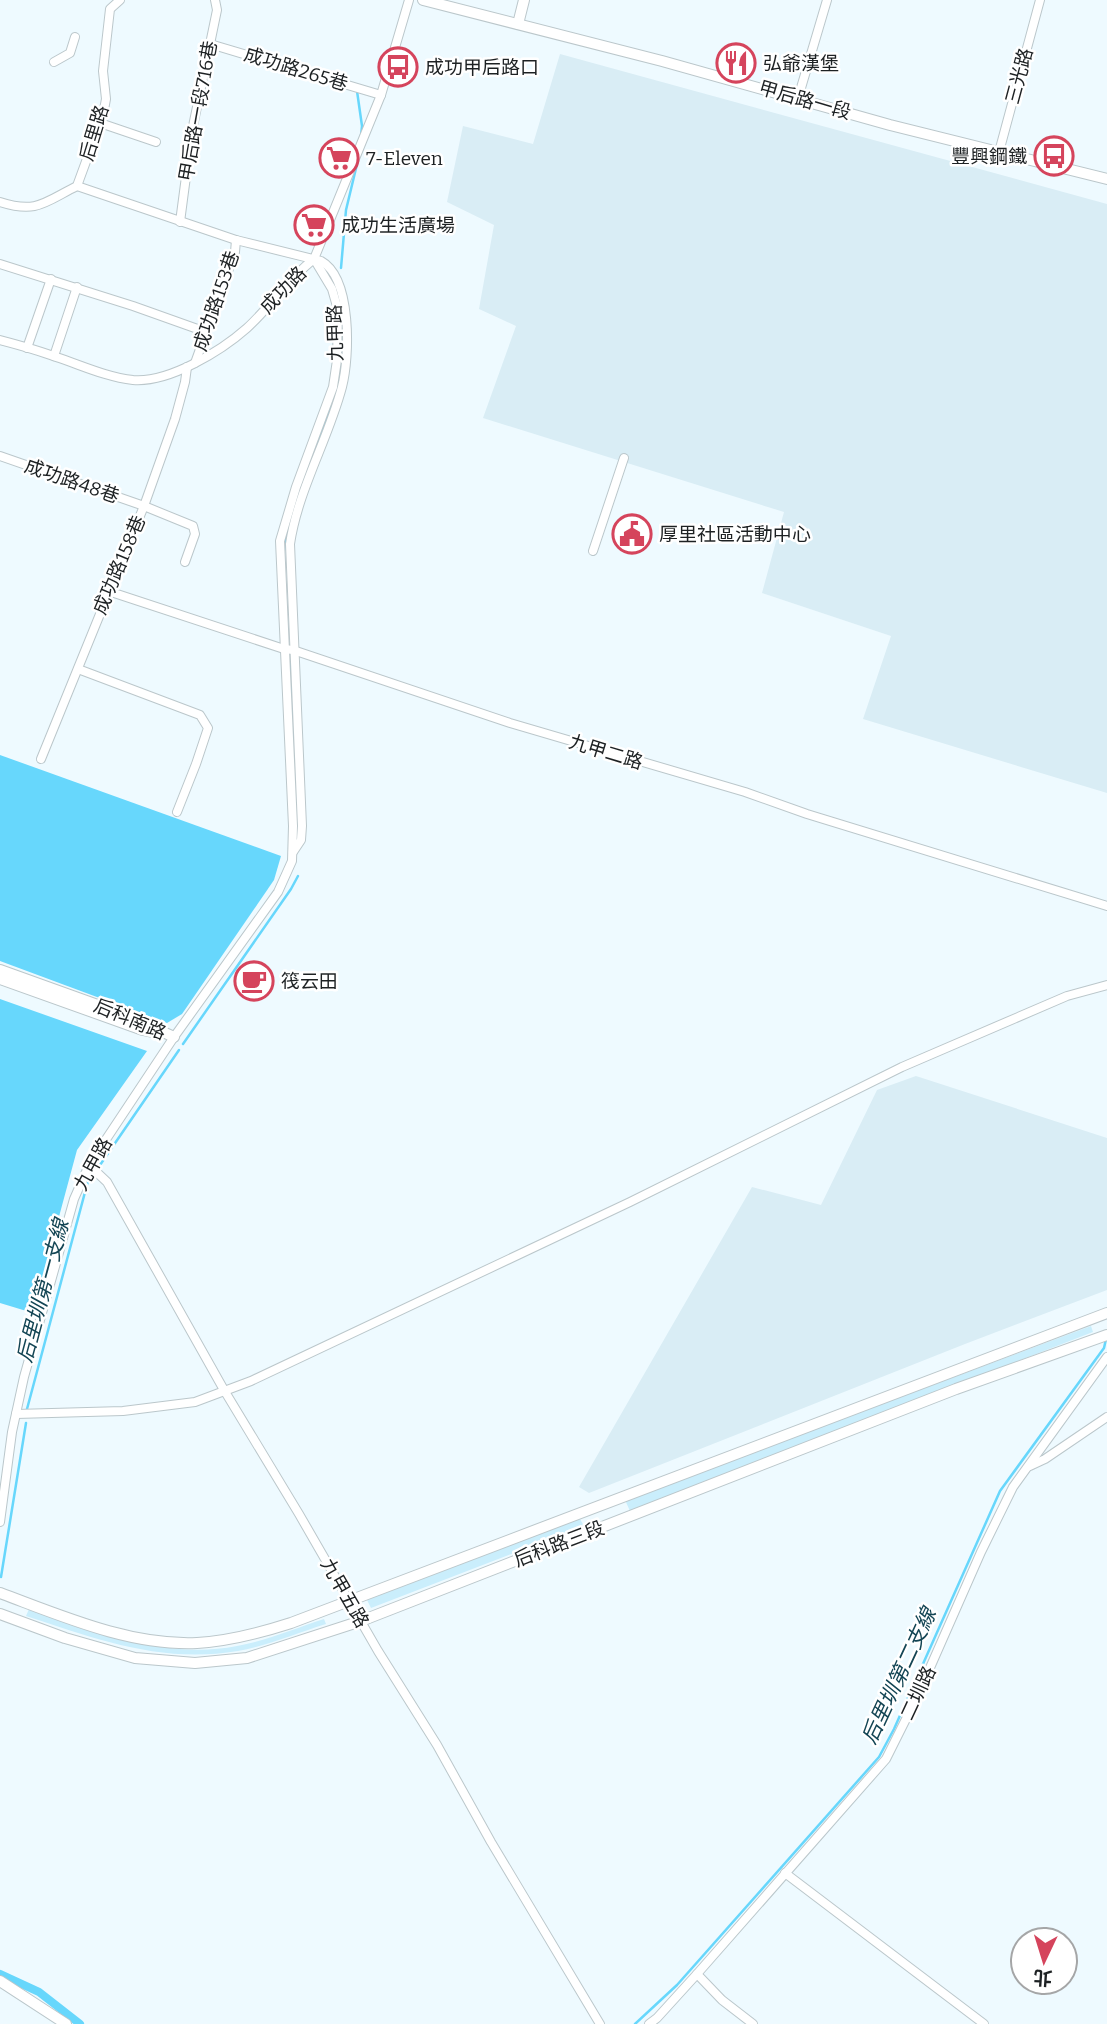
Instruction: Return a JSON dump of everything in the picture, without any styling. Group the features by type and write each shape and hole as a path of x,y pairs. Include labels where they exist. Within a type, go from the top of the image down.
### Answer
{"street":[{"name":"后里路","path":"0,202 18,208 33,209 77,186 106,99 103,71 110,9 120,0"},
{"name":"甲后路一段716巷","path":"180,222 192,131 217,10 215,0"},
{"name":"成功路","path":"0,340 95,371 134,380 150,378 191,365 230,341 248,326 294,275 314,259 381,95 409,0"},
{"name":"甲后路一段","path":"423,0 798,98 890,125 1107,179"},
{"path":"518,24 524,0"},
{"path":"798,98 827,0"},
{"name":"三光路","path":"999,152 1040,0"},
{"path":"54,62 69,53 75,37"},
{"name":"成功路265巷","path":"210,44 381,95"},
{"path":"100,123 156,142"},
{"path":"77,186 236,240 314,259"},
{"name":"成功路153巷","path":"191,365 235,252 236,240"},
{"name":"九甲路","path":"0,1522 16,1415 74,1199 89,1165 174,1037 278,892 288,872 293,852 289,650 280,541 292,499 333,387 337,360 338,310 332,289 314,259"},
{"path":"0,264 77,287 206,332"},
{"path":"27,348 51,279"},
{"path":"54,356 77,287"},
{"name":"成功路158巷","path":"41,760 144,506 191,365"},
{"name":"成功路48巷","path":"0,456 193,526 195,534 185,562"},
{"path":"593,551 624,458"},
{"name":"九甲二路","path":"108,591 510,723 745,792 807,814 1107,906"},
{"path":"78,668 200,715 208,727 177,813"},
{"name":"后科南路","path":"0,970 128,1017 174,1037"},
{"name":"后科南路","path":"0,979 143,1030 174,1037"},
{"path":"16,1415 123,1411 195,1402 299,1360 606,1214 902,1067 1067,996 1107,985"},
{"name":"九甲五路","path":"89,1165 107,1182 225,1390 600,2024"},
{"name":"后科路三段","path":"0,1593 72,1619 141,1638 195,1643 248,1637 350,1601 1107,1313"},
{"name":"后科路三段","path":"0,1614 65,1638 135,1658 195,1663 247,1658 361,1621 956,1389 1107,1335"},
{"name":"二圳路","path":"649,2024 697,1974 886,1759 918,1695 998,1514 1027,1467 1107,1357"},
{"path":"1027,1467 1045,1459 1107,1418"},
{"path":"785,1873 984,2024"},
{"path":"697,1974 722,2000 753,2024"},
{"path":"0,1981 66,2024"}],"shaded area":[{"name":"豐興鋼鐵","path":"560,54 1107,204 1107,793 863,719 891,636 762,593 784,512 483,418 516,326 479,309 494,225 447,202 463,126 533,144"},
{"path":"916,1076 1107,1138 1107,1290 589,1493 579,1487 752,1187 821,1205 877,1090"},
{"path":"1091,1326 1093,1332 630,1511 625,1500"},
{"path":"580,1519 584,1526 371,1608 367,1600"},
{"path":"29,1609 131,1641 184,1649 237,1646 270,1638 324,1619 326,1624 249,1649 182,1654 156,1652 104,1641 26,1616"}],"water":[{"path":"0,755 281,856 274,880 182,1014 167,1023 0,961"},
{"path":"0,999 147,1051 77,1150 33,1313 0,1303"}],"waterway":[{"name":"后里圳第一支線","path":"357,91 361,136"},
{"name":"后里圳第一支線","path":"341,268 346,210 358,160"},
{"name":"后里圳第一支線","path":"333,400 340,365"},
{"name":"后里圳第一支線","path":"315,449 331,406"},
{"name":"后里圳第一支線","path":"284,550 286,532"},
{"name":"后里圳第一支線","path":"290,663 297,821"},
{"name":"后里圳第一支線","path":"183,1044 298,876"},
{"name":"后里圳第一支線","path":"100,1165 179,1050"},
{"name":"后里圳第一支線","path":"27,1409 88,1181"},
{"name":"后里圳第二支線","path":"635,2024 677,1985 879,1757 1000,1491 1104,1348 1106,1339"},
{"name":"后里圳第一支線","path":"1,1577 26,1423"},
{"path":"0,1974 39,1992 80,2024"}],"place":[{"name":"弘爺漢堡","path":"736,63"},
{"name":"成功甲后路口","path":"398,67"},
{"name":"豐興鋼鐵","path":"1054,156"},
{"name":"7-Eleven","path":"339,158"},
{"name":"成功生活廣場","path":"314,225"},
{"name":"厚里社區活動中心","path":"632,534"},
{"name":"筏云田","path":"254,981"}]}
